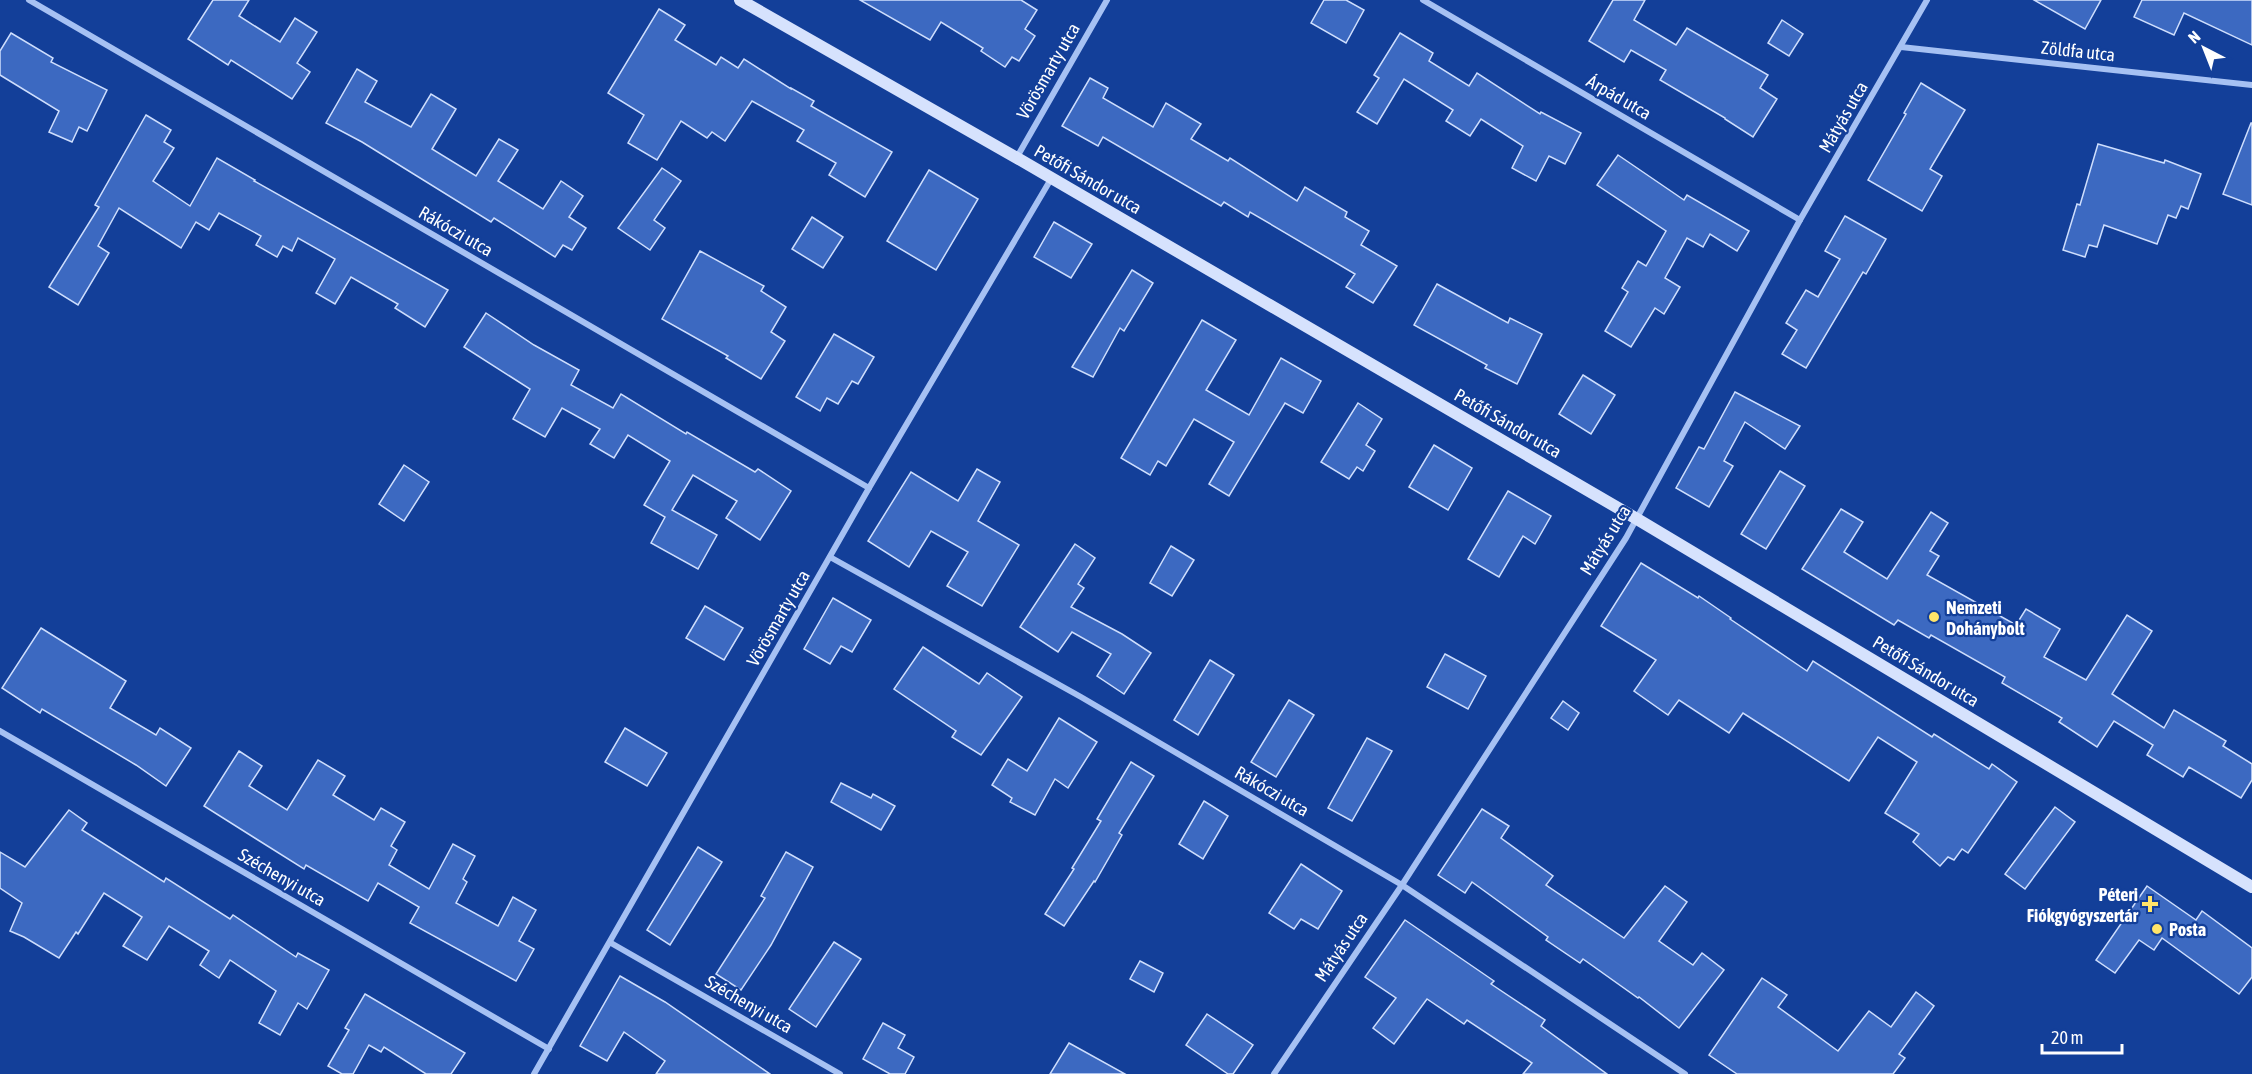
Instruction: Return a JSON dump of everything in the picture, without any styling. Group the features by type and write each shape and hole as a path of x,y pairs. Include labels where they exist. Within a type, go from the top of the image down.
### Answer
{"main road":[{"name":"Petőfi Sándor utca","path":"740,0 1017,158 1637,519 2252,887"}],"street":[{"name":"Rákóczi utca","path":"29,0 869,488"},
{"name":"Vörösmarty utca","path":"1017,158 1107,0"},
{"name":"Árpád utca","path":"1423,0 1800,220"},
{"name":"Mátyás utca","path":"1274,1074 1402,885 1637,519 1800,220 1927,0"},
{"name":"Zöldfa utca","path":"1901,46 2252,86"},
{"name":"Vörösmarty utca","path":"534,1074 611,943 869,488 1051,179"},
{"name":"Rákóczi utca","path":"830,557 1081,697 1402,885 1685,1074"},
{"name":"Széchenyi utca","path":"0,732 549,1049"},
{"name":"Széchenyi utca","path":"611,943 840,1074"}],"building":[{"path":"213,0 249,0 239,16 280,42 295,18 317,32 297,63 310,72 292,99 231,60 228,65 188,39"},
{"path":"860,0 1021,0 1037,10 1025,29 1035,36 1019,61 1012,57 1005,67 981,51 983,48 941,22 930,40"},
{"path":"1324,0 1346,0 1364,10 1346,43 1311,23"},
{"path":"1613,0 1645,0 1634,20 1676,45 1687,28 1768,75 1760,88 1777,99 1753,137 1660,80 1666,70 1631,50 1624,62 1589,41"},
{"path":"2034,0 2101,0 2085,29"},
{"path":"2142,0 2252,0 2252,45 2184,13 2174,35 2134,17"},
{"path":"659,9 685,25 675,40 716,65 721,57 738,68 744,59 814,101 811,106 892,152 865,197 829,175 836,163 797,141 804,130 752,101 725,141 712,132 707,138 681,121 657,160 628,143 644,115 608,93"},
{"path":"1782,20 1803,34 1789,56 1768,43"},
{"path":"11,33 53,58 51,62 107,90 87,131 79,127 72,142 49,132 59,111 0,75 0,51"},
{"path":"1400,33 1433,53 1429,61 1469,86 1477,73 1540,114 1541,112 1581,133 1565,164 1549,156 1536,181 1512,168 1523,146 1481,119 1470,136 1446,121 1453,110 1404,79 1377,124 1357,112 1379,78 1374,75"},
{"path":"357,69 377,81 365,102 411,127 431,94 456,109 432,149 476,176 499,139 518,150 498,181 543,209 561,181 583,196 569,217 586,228 572,250 563,245 555,257 494,218 491,222 362,142 326,123"},
{"path":"1090,78 1108,88 1103,98 1153,127 1166,103 1201,124 1191,139 1228,161 1230,158 1297,201 1305,187 1347,212 1345,217 1369,231 1361,245 1397,266 1373,303 1346,287 1355,274 1250,212 1248,217 1224,202 1221,206 1103,137 1098,146 1062,126"},
{"path":"1921,83 1965,110 1930,169 1942,176 1922,211 1868,180"},
{"path":"146,115 171,130 164,142 174,148 153,181 190,206 217,158 448,290 425,327 395,308 398,304 351,277 335,304 316,293 335,259 298,238 292,251 283,246 277,257 256,245 261,236 219,213 209,230 196,222 181,248 119,208 98,246 109,253 78,305 49,287 99,207 95,205"},
{"path":"2252,123 2252,205 2223,194"},
{"path":"2098,144 2164,163 2165,160 2201,174 2188,209 2181,206 2176,218 2168,215 2157,244 2104,225 2097,247 2089,245 2085,257 2063,250 2077,204 2080,205"},
{"path":"1618,155 1684,200 1687,195 1749,231 1737,251 1710,234 1703,247 1687,238 1665,278 1680,287 1664,314 1655,308 1631,347 1605,331 1628,292 1622,288 1638,261 1646,266 1666,231 1597,185"},
{"path":"662,168 681,181 654,220 665,228 650,250 618,228"},
{"path":"929,170 978,199 936,270 887,241"},
{"path":"1845,216 1886,239 1866,274 1863,272 1806,368 1782,354 1797,330 1786,323 1806,290 1818,297 1840,259 1825,251"},
{"path":"812,217 843,237 823,268 792,249"},
{"path":"1054,222 1092,244 1071,278 1034,257"},
{"path":"700,251 764,286 761,291 786,307 771,332 785,341 761,379 726,358 728,356 662,319"},
{"path":"1132,270 1153,283 1124,331 1120,328 1093,377 1072,367"},
{"path":"1437,284 1508,323 1510,318 1542,334 1517,384 1485,368 1487,365 1414,325"},
{"path":"486,313 534,345 579,370 571,385 613,408 621,394 686,434 687,432 755,472 758,469 791,491 760,540 726,518 737,501 693,475 672,510 717,535 698,569 651,543 665,517 644,505 670,461 628,435 614,458 590,444 600,429 562,408 545,437 513,419 530,389 464,347"},
{"path":"1202,320 1236,340 1206,390 1249,415 1281,358 1321,381 1303,413 1285,403 1229,496 1209,484 1234,442 1194,419 1166,466 1158,461 1150,475 1121,458"},
{"path":"834,334 874,357 858,384 852,381 838,404 827,398 820,411 796,397"},
{"path":"1583,375 1615,395 1591,434 1559,414"},
{"path":"1735,392 1800,426 1785,449 1745,422 1724,461 1733,466 1709,507 1676,488 1699,447 1704,449"},
{"path":"1358,403 1382,419 1366,445 1375,451 1363,471 1357,467 1349,479 1321,462"},
{"path":"1434,445 1472,468 1448,510 1409,487"},
{"path":"404,465 429,482 404,521 379,504"},
{"path":"977,469 1000,482 978,521 1019,545 982,606 947,586 968,552 931,531 909,567 868,541 911,472 958,501"},
{"path":"1780,471 1805,486 1766,549 1741,534"},
{"path":"1508,491 1551,516 1535,544 1523,536 1499,577 1468,559"},
{"path":"1841,509 1863,522 1844,552 1887,579 1931,512 1948,523 1930,551 1939,556 1927,575 2016,625 2026,609 2060,629 2044,657 2086,680 2127,615 2152,631 2112,694 2164,728 2174,710 2226,741 2223,746 2252,764 2252,780 2241,798 2189,767 2183,777 2147,755 2153,745 2114,721 2097,747 2059,722 2062,718 2002,683 2005,677 1931,635 1929,638 1898,620 1894,625 1802,569"},
{"path":"1075,544 1095,558 1078,584 1084,588 1071,607 1122,634 1151,653 1124,694 1097,676 1111,654 1072,632 1058,652 1020,627"},
{"path":"1171,546 1194,560 1172,596 1150,583"},
{"path":"1641,563 1698,598 1699,596 1807,671 1813,661 1932,737 1934,734 1989,769 1992,764 2017,782 1968,853 1962,849 1954,860 1948,857 1940,866 1913,842 1919,834 1885,813 1917,762 1878,737 1849,781 1743,713 1729,733 1679,700 1668,715 1634,691 1656,660 1601,626"},
{"path":"833,598 871,620 852,652 841,646 830,664 804,649"},
{"path":"705,606 743,628 724,660 686,638"},
{"path":"41,628 126,681 110,708 156,735 160,728 191,748 166,786 136,765 42,709 40,713 2,688"},
{"path":"923,647 979,684 987,673 1022,697 981,755 952,737 956,731 894,689"},
{"path":"1445,654 1486,676 1468,709 1427,687"},
{"path":"1210,660 1234,675 1198,735 1174,720"},
{"path":"1289,700 1314,715 1276,777 1251,762"},
{"path":"1563,701 1579,713 1568,730 1551,718"},
{"path":"1059,718 1097,742 1068,788 1055,779 1035,815 1010,802 1012,798 992,785 1008,759 1027,771"},
{"path":"625,728 667,753 647,786 605,762"},
{"path":"1367,738 1392,751 1352,821 1328,808"},
{"path":"239,751 262,766 249,786 287,810 318,760 345,776 333,795 374,820 381,808 405,822 391,846 397,850 389,865 429,889 453,844 475,856 463,879 467,882 456,903 498,926 513,897 536,910 519,941 534,949 516,981 410,923 419,907 378,883 368,901 306,865 304,869 204,806"},
{"path":"1131,762 1154,776 1119,833 1122,835 1095,882 1064,926 1045,914 1074,869 1072,868 1101,821 1097,819"},
{"path":"841,783 871,798 873,794 895,806 881,830 831,802"},
{"path":"1204,801 1228,816 1203,859 1179,844"},
{"path":"2055,807 2075,822 2025,889 2005,874"},
{"path":"1482,809 1509,826 1501,838 1553,876 1546,885 1624,938 1665,886 1687,902 1659,941 1693,965 1702,953 1724,970 1679,1028 1639,997 1583,959 1580,963 1546,940 1548,937 1472,882 1465,893 1438,875"},
{"path":"69,810 87,823 82,830 164,882 166,878 230,919 233,915 296,957 298,953 329,970 307,1009 298,1003 280,1035 259,1023 276,991 230,960 219,978 200,965 209,951 169,926 147,960 123,946 142,917 104,893 78,934 76,932 59,958 10,931 22,903 0,888 0,852 25,867"},
{"path":"698,847 722,862 670,945 647,930"},
{"path":"786,852 813,867 771,945 741,990 716,974 765,898 761,896"},
{"path":"1301,864 1342,891 1318,929 1301,919 1294,929 1269,913"},
{"path":"2147,886 2196,920 2202,911 2252,948 2252,977 2239,994 2162,938 2154,950 2139,940 2115,973 2096,960"},
{"path":"1405,920 1494,981 1491,984 1545,1020 1541,1026 1607,1074 1523,1074 1532,1063 1467,1020 1464,1024 1427,999 1394,1044 1373,1028 1396,998 1365,977"},
{"path":"834,942 861,959 816,1027 789,1009"},
{"path":"1140,961 1163,973 1154,992 1130,979"},
{"path":"620,976 665,1002 770,1074 656,1074 665,1061 624,1032 607,1061 580,1046"},
{"path":"1762,978 1787,995 1778,1007 1838,1051 1869,1011 1891,1027 1916,992 1934,1006 1899,1054 1905,1058 1893,1074 1737,1074 1709,1055"},
{"path":"365,994 465,1053 451,1074 426,1074 384,1047 381,1052 369,1045 353,1074 342,1074 328,1066 349,1030 345,1028"},
{"path":"1207,1014 1253,1045 1233,1074 1228,1074 1186,1045"},
{"path":"883,1023 905,1035 898,1048 914,1057 905,1074 890,1074 863,1059"},
{"path":"1069,1043 1125,1074 1050,1074"}],"place":[{"name":"Nemzeti Dohánybolt","path":"1934,617"},
{"name":"Péteri Fiókgyógyszertár","path":"2150,904"},
{"name":"Posta","path":"2157,929"}]}
